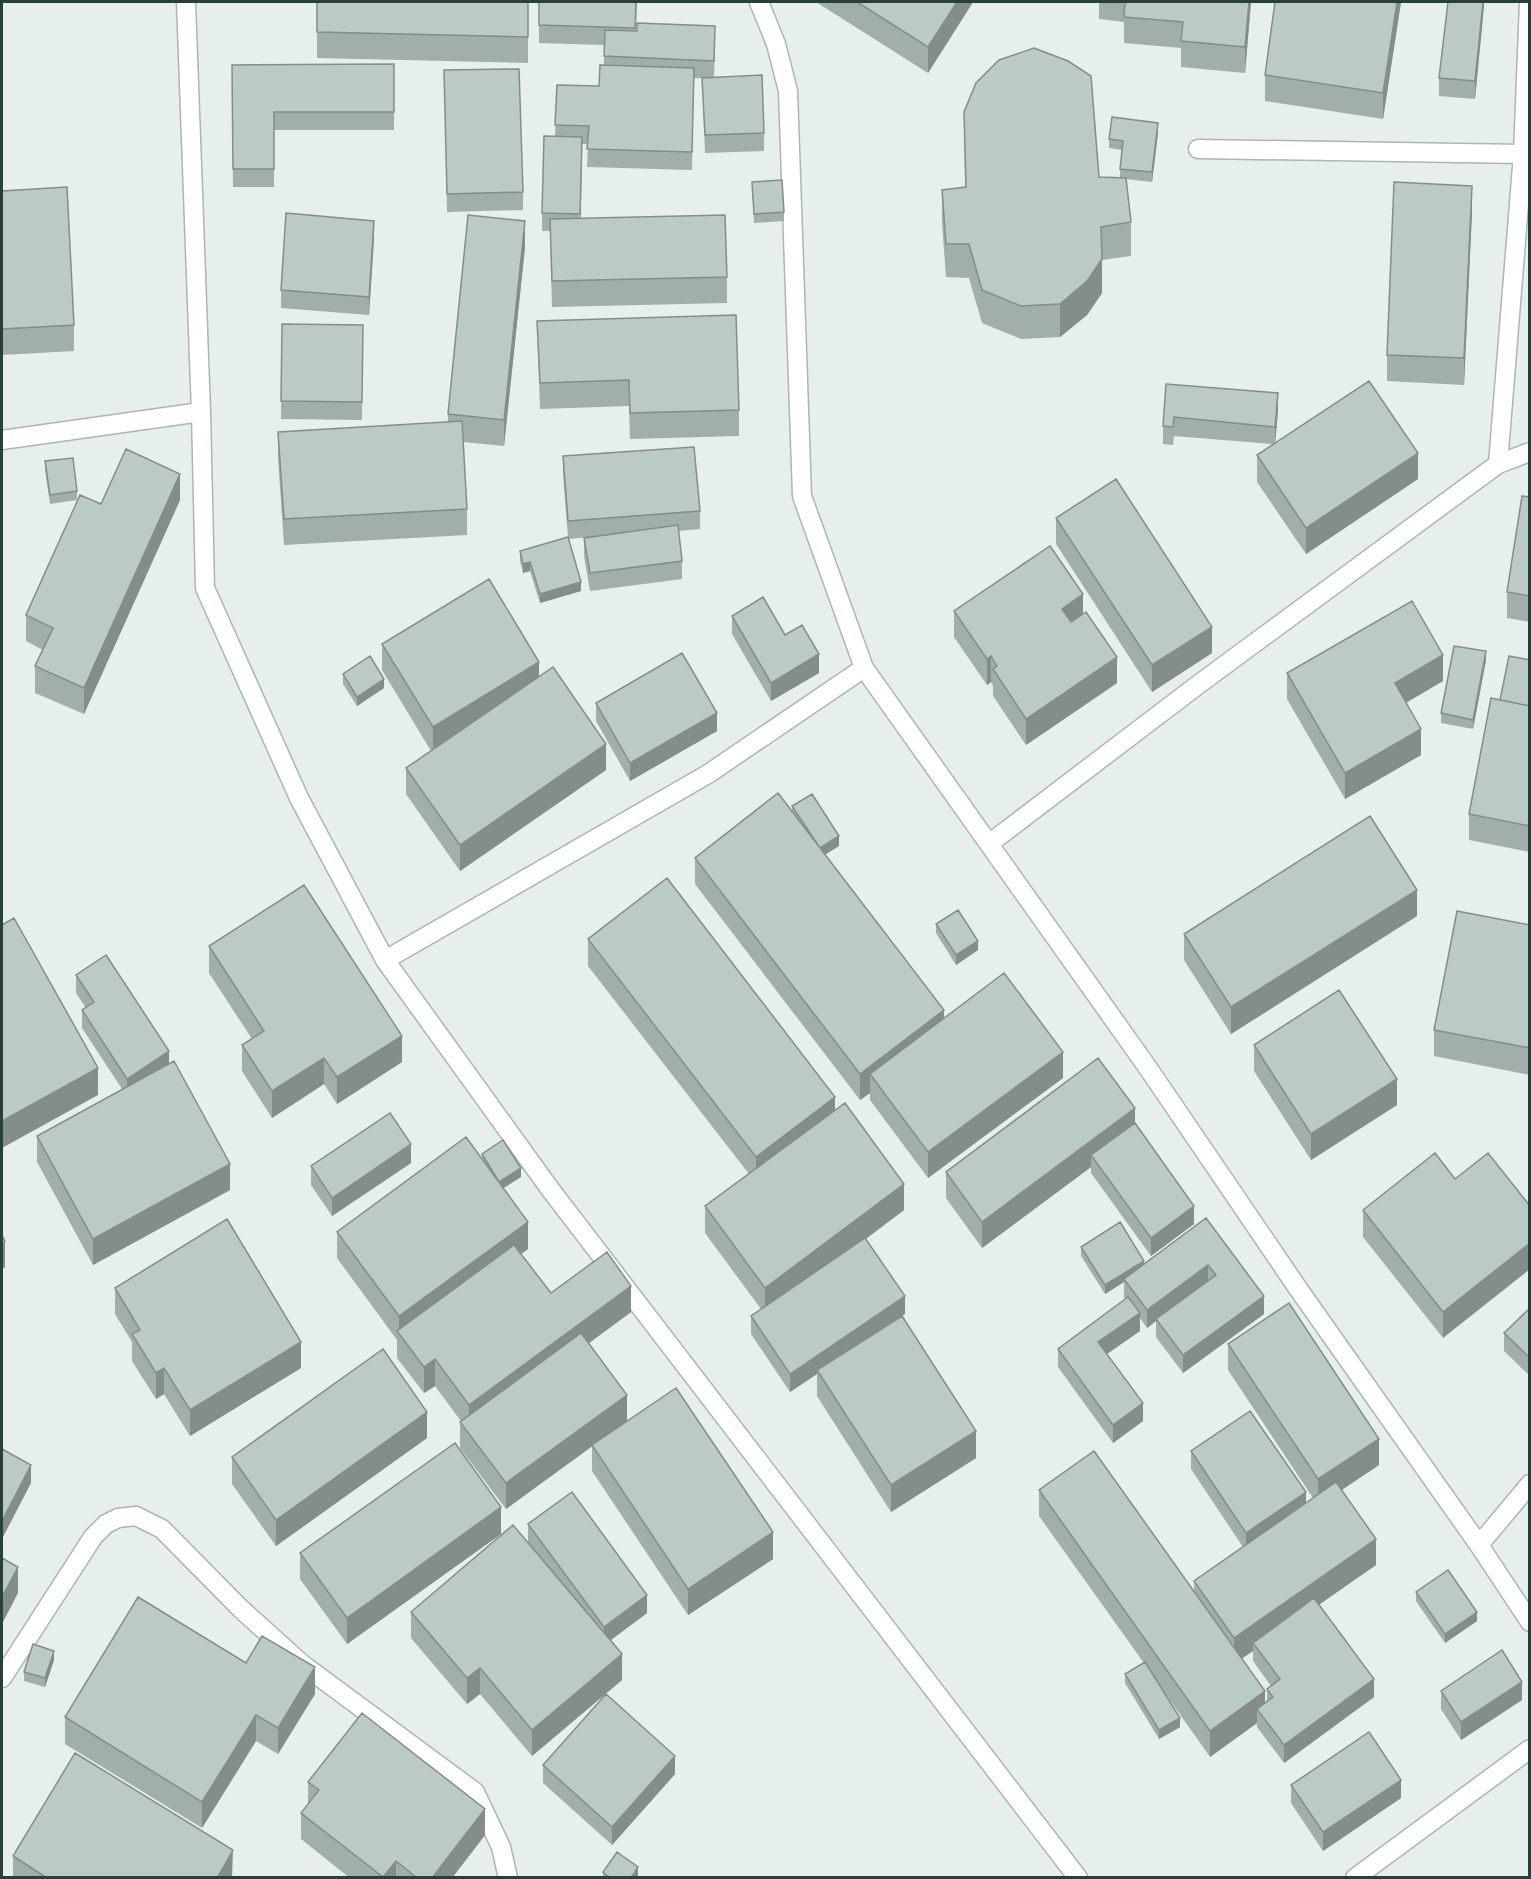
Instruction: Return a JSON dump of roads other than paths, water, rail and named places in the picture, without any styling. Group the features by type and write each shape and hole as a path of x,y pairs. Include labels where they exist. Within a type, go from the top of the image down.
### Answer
{"street":[{"path":"186,2 205,588 299,798 385,960 557,1198 1078,1878"},
{"path":"759,2 776,44 788,91 802,496 864,668 924,757 990,843 1479,1545 1530,1622"},
{"path":"1498,464 1523,154 1529,2"},
{"path":"1198,149 1523,154"},
{"path":"2,440 201,412"},
{"path":"990,843 1199,684 1498,464 1530,452"},
{"path":"385,960 708,774 864,668"},
{"path":"1479,1545 1530,1484"},
{"path":"2,1678 93,1537 106,1524 118,1518 136,1516 162,1529 241,1609 302,1664 475,1792 501,1847 508,1878"},
{"path":"1354,1878 1530,1749"}]}
